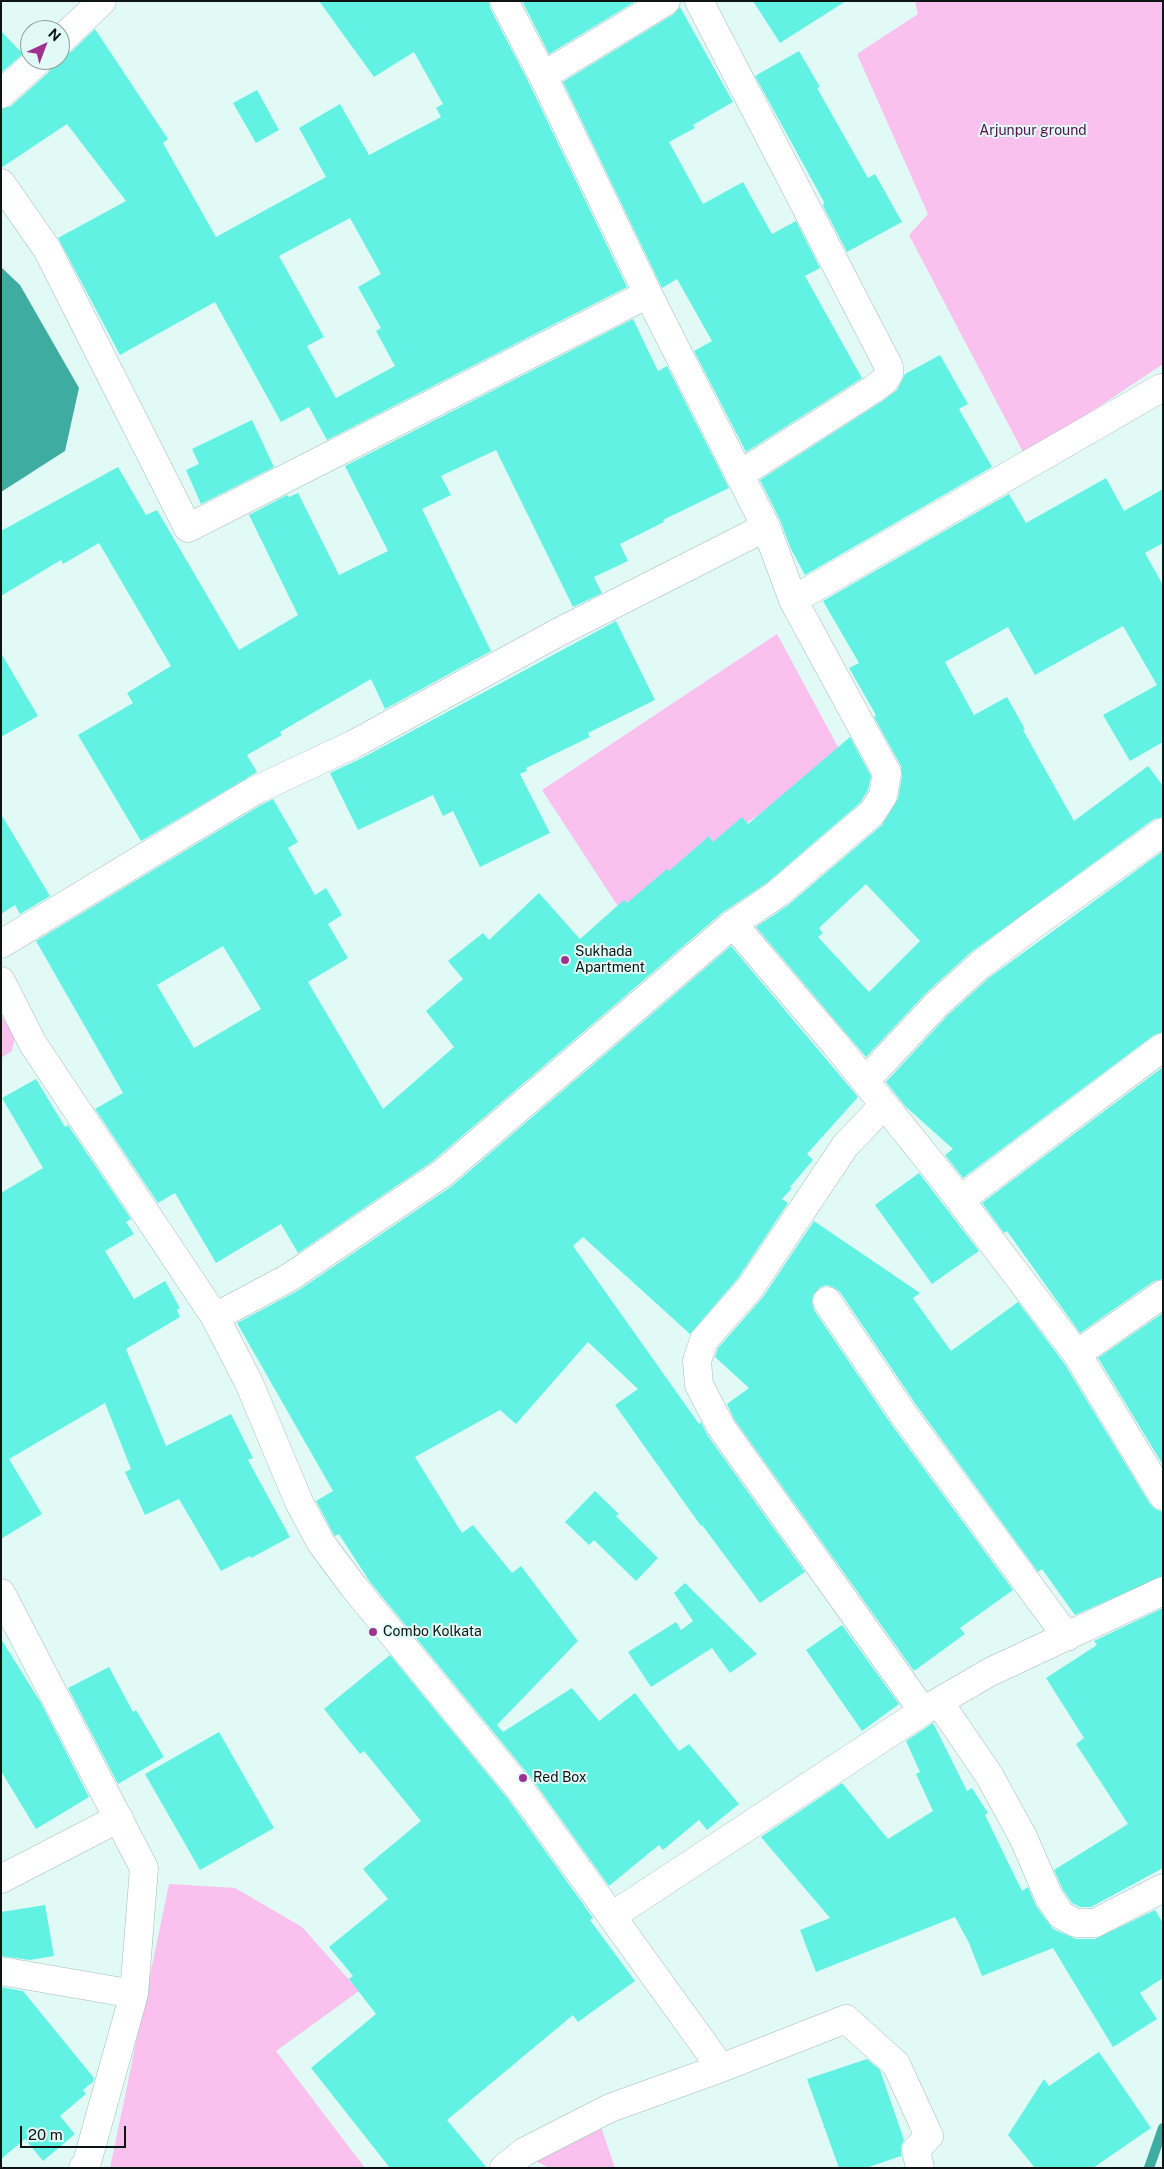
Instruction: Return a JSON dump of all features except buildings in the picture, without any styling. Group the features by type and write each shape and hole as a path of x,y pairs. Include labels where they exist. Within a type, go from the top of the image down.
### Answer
{"street":[{"path":"70,31 102,1"},
{"path":"215,1317 290,1278 443,1173 733,924 784,888 872,813 883,796 887,773 793,600 766,527 648,294 543,76 504,1"},
{"path":"543,76 666,1"},
{"path":"699,1 889,367 889,374 884,381 872,390 740,475"},
{"path":"1,94 28,70"},
{"path":"1,182 47,249 188,528 648,294"},
{"path":"793,600 1162,388 1163,390"},
{"path":"1,944 254,791 354,744 557,633 766,527"},
{"path":"865,1081 937,1004 980,965 1030,926 1163,832"},
{"path":"733,924 865,1081 960,1200 1077,1354 1163,1496"},
{"path":"1,982 33,1044 215,1317 249,1383 299,1502 321,1544 353,1586 520,1790 721,2068"},
{"path":"960,1200 1163,1047"},
{"path":"884,1105 845,1146 750,1288 704,1340 697,1361 699,1385 721,1427 931,1706 990,1775 1023,1837 1050,1897 1061,1915 1076,1923 1094,1923 1116,1914 1163,1888"},
{"path":"1077,1354 1163,1294"},
{"path":"827,1301 909,1423 1067,1637"},
{"path":"612,1916 931,1706 990,1672 1163,1591"},
{"path":"1,1593 144,1868 134,1994 86,2166 83,2168"},
{"path":"1,1879 119,1818"},
{"path":"1,1971 134,1994"},
{"path":"504,2168 524,2152 610,2108 721,2068 846,2019 896,2064 929,2136 916,2150 920,2168"}],"green space":[{"name":"Arjunpur ground","path":"915,1 1163,1 1163,364 1025,456 909,235 928,214 857,54 918,14"},
{"path":"777,634 844,758 619,908 542,790"},
{"path":"1,1015 15,1037 12,1051 1,1058"},
{"path":"169,1884 235,1888 302,1927 359,1991 276,2051 365,2168 110,2168"},
{"path":"600,2124 615,2168 549,2168 530,2158"}],"water":[{"path":"1,267 20,285 79,388 65,451 1,492"}],"waterway":[{"path":"1149,2168 1163,2128"}],"place":[{"name":"Sukhada Apartment","path":"565,960"},
{"name":"Combo Kolkata","path":"373,1632"},
{"name":"Red Box","path":"523,1778"}]}
